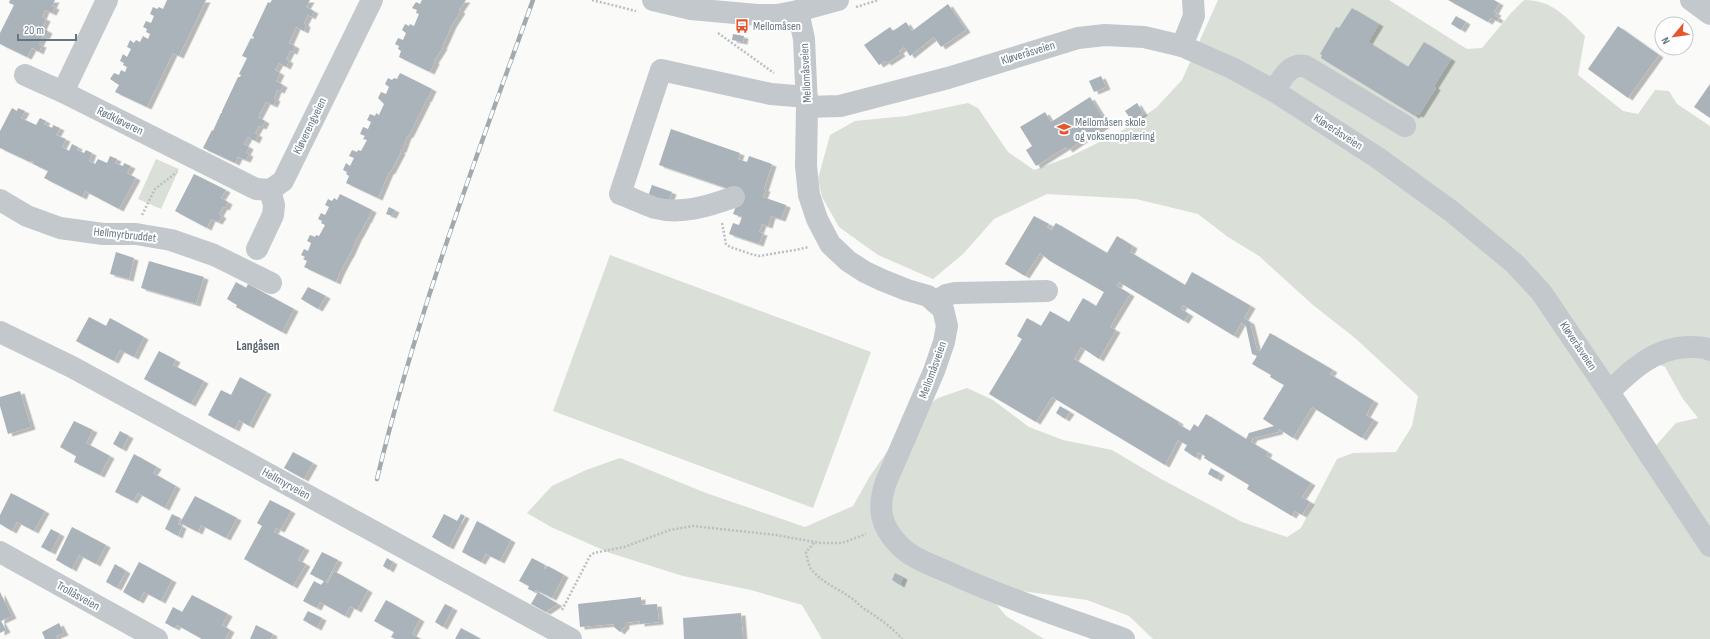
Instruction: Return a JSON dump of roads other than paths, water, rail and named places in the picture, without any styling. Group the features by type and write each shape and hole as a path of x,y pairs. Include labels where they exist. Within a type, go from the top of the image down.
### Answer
{"street":[{"path":"63,92 107,0"},
{"name":"Kløverengveien","path":"270,190 283,181 372,0"},
{"path":"653,0 691,9 757,15 777,15 838,0"},
{"path":"1182,46 1194,16 1193,0"},
{"path":"1691,0 1710,14"},
{"name":"Mellomåsveien","path":"798,11 804,39 807,102 806,166 809,195 817,219 830,244 848,261 865,272 906,290 928,296 943,309 947,326 944,342 924,396 886,482 881,498 881,514 886,527 901,547 918,559 976,585 1124,639"},
{"name":"Kløveråsveien","path":"734,197 702,207 675,211 656,208 620,194 661,70 807,102 840,106 948,78 1078,38 1105,35 1144,37 1182,46 1232,68 1274,91 1378,158 1451,211 1514,263 1541,292 1609,392 1710,546"},
{"path":"1274,91 1285,74 1291,68 1300,65 1305,66 1405,126"},
{"name":"Rødkløveren","path":"25,74 256,188 270,190"},
{"path":"257,249 273,215 274,205 270,190"},
{"name":"Hellmyrbruddet","path":"0,200 28,216 60,228 103,234 130,234 171,240 214,255 271,283"},
{"path":"935,302 946,295 955,293 1047,292"},
{"name":"Hellmyrveien","path":"0,332 72,367 545,633 571,639"},
{"path":"1609,392 1632,369 1652,356 1680,347 1704,348 1710,350"},
{"name":"Trollåsveien","path":"0,552 157,639"}],"railway":[{"path":"377,479 428,297 533,0"}],"place":[{"name":"Mellomåsen","path":"742,26"},
{"name":"Mellomåsen skole og voksenopplæring","path":"1064,129"}],"district":[{"name":"Langåsen","path":"258,346"}]}
